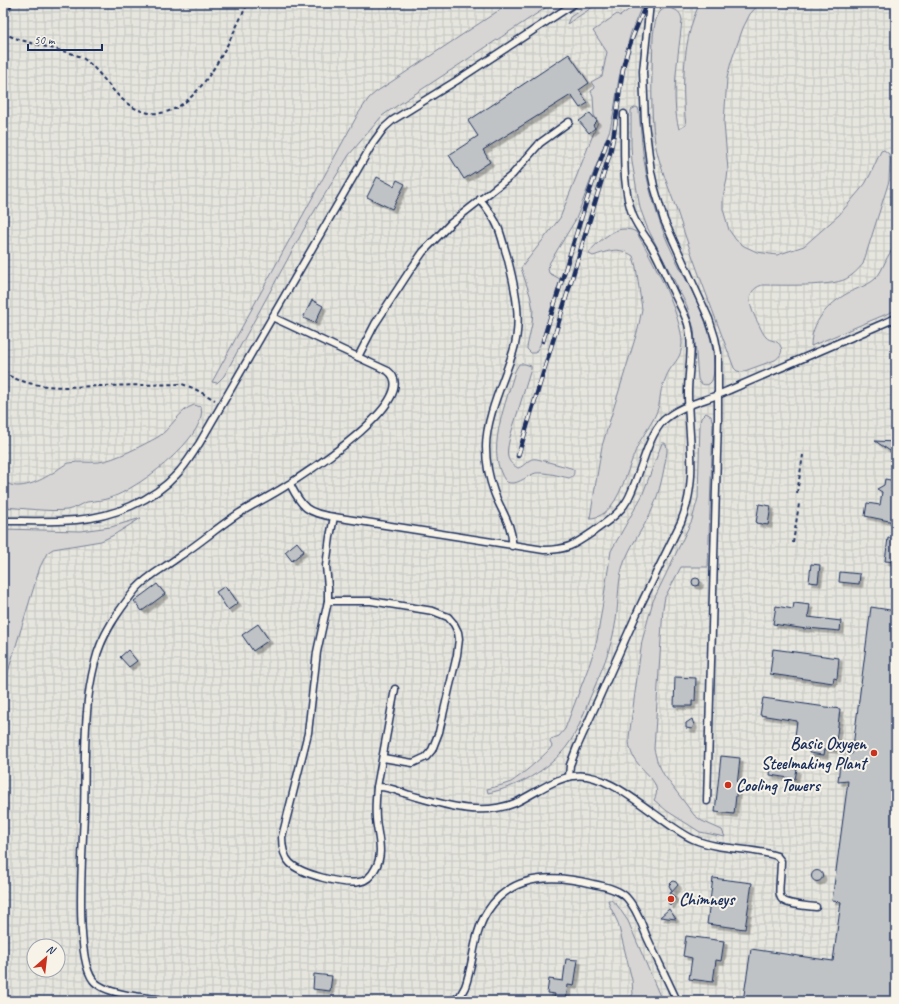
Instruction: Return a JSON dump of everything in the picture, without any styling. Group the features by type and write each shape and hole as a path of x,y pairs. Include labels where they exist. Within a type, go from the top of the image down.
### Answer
{"lane":[{"path":"3,520 78,520 109,514 138,502 159,489 178,474 193,454 373,143 384,128 393,120 456,81 575,3"},
{"path":"650,3 643,76 645,123 651,172 664,220 706,310 714,334 718,353 719,395 711,716 707,801"},
{"path":"569,777 570,765 577,747 642,602 686,510 690,491 692,467 688,405 690,347 688,326 657,257 636,222 630,208 626,174 624,114"},
{"path":"358,357 375,324 423,252 451,223 512,175 540,143 569,122"},
{"path":"480,199 494,219 501,235 512,279 517,308 517,339 494,410 487,435 486,446 490,479 499,506 512,535 512,546"},
{"path":"173,1001 140,999 107,990 94,981 88,971 84,956 82,909 86,724 91,684 98,651 110,626 126,602 142,583 236,516 290,484 338,450 368,426 382,411 395,388 393,377 388,371 272,317"},
{"path":"290,484 298,499 306,508 315,514 512,546 544,550 564,550 586,537 614,516 628,500 656,430 666,419 688,405 719,395 896,318"},
{"path":"334,517 326,566 328,601 317,652 308,733 282,837 285,854 290,863 303,872 343,881 360,882 368,878 375,870 380,857 376,814 377,787 396,689"},
{"path":"328,601 371,600 433,611 448,617 458,632 459,639 457,655 439,732 432,750 426,757 413,762 383,758"},
{"path":"377,787 392,789 440,804 455,807 489,809 508,806 556,781 569,777 584,776 608,784 624,793 678,830 701,842 777,856 781,861 778,891 781,899 787,904 816,908"},
{"path":"453,1001 460,996 465,987 481,925 491,906 508,890 521,883 538,879 558,878 569,878 605,887 626,897 636,912 677,1001"}],"path":[{"path":"3,22 13,3"},
{"path":"3,33 76,55 90,64 123,100 147,113 162,113 170,111 183,104 197,90 217,63 248,3"},
{"path":"3,372 21,381 44,386 63,387 182,384 198,390 221,404"},
{"path":"797,493 803,455"},
{"path":"794,543 799,504"}],"shaded area":[{"path":"3,3 896,3 896,1001 3,1001"},
{"path":"510,3 553,3 382,116 349,155 309,220 224,376 217,383 212,382 358,114 369,98"},
{"path":"592,3 599,3 567,24 570,17"},
{"path":"632,3 643,3 631,32 627,47 619,78 610,129 576,219 550,262 548,268 549,273 560,279 540,345 535,353 531,353 527,347 532,324 533,309 521,268 560,218 598,122 594,115 593,96 591,91 595,88 591,82 602,76 607,52 593,31 617,14 620,16 634,6"},
{"path":"700,3 760,3 750,14 743,28 727,78 724,123 728,170 723,198 723,209 729,230 736,240 744,246 757,252 777,255 804,246 839,215 865,184 881,151 884,150 889,154 890,160 889,181 863,264 851,276 839,282 806,285 762,285 756,288 750,298 754,315 765,336 768,339 780,344 782,351 780,356 775,360 742,372 737,371 734,368 697,270 662,168 653,130 653,33 655,22 659,13 663,9 667,8 678,12 682,20 675,89 676,116 679,129 686,125 684,110 685,62 690,31 694,16"},
{"path":"636,107 639,111 646,172 657,212 665,236 696,299 708,331 712,348 714,373 712,380 708,385 700,383 698,379 694,329 687,306 647,227 640,208 632,162 631,145 631,110"},
{"path":"620,229 636,232 665,287 672,303 681,333 681,353 669,371 662,386 658,408 639,443 619,493 609,509 599,516 590,518 602,446 638,329 642,309 633,256 618,250 593,256 589,254 595,245 607,236"},
{"path":"896,246 896,310 811,346 814,329 822,315 841,297 875,279 881,271 889,254"},
{"path":"519,364 531,366 531,369 510,437 508,455 510,462 518,468 531,459 537,459 571,468 574,470 574,474 569,478 536,473 517,482 509,483 506,482 502,475 498,463 497,437 503,409 515,371"},
{"path":"194,405 201,407 201,417 196,429 188,441 177,453 152,474 125,491 110,498 87,502 67,510 3,507 3,480 14,486 27,485 46,477 69,463 106,461 137,448 163,434 179,415"},
{"path":"706,413 711,416 713,424 708,567 681,567 665,597 663,608 654,749 657,761 664,775 694,815 702,821 722,830 725,837 700,832 667,811 654,800 656,788 654,783 634,758 629,740 642,641 653,601 692,520 698,498 700,423 701,418"},
{"path":"662,443 665,443 667,452 658,494 651,512 622,567 612,641 577,730 571,741 551,763 521,782 510,787 488,793 487,789 511,782 526,771 550,749 552,746 550,742 551,739 559,736 565,729 597,640 611,551 642,496"},
{"path":"141,518 101,541 53,549 47,553 40,567 3,688 3,529 80,531 111,527"},
{"path":"608,900 611,900 617,905 628,921 662,1001 628,1001 633,994 632,980 618,923"}],"building":[{"path":"569,54 589,83 579,90 588,103 580,108 571,95 483,150 490,162 464,179 449,155 478,136 468,121"},
{"path":"590,113 597,121 593,125 595,128 589,133 579,121"},
{"path":"377,177 394,186 397,180 405,184 392,209 367,197"},
{"path":"312,300 323,306 315,323 303,318"},
{"path":"875,441 896,442 896,455"},
{"path":"885,479 896,481 896,509 894,522 865,516 867,503 880,505 882,492 877,489 884,485"},
{"path":"759,504 771,506 768,525 756,523"},
{"path":"888,538 896,539 896,562 885,561"},
{"path":"297,542 304,551 292,561 285,552"},
{"path":"811,564 820,565 818,583 809,582"},
{"path":"840,572 860,574 859,584 839,582"},
{"path":"694,578 698,578 700,582 698,586 694,586 692,584 692,580"},
{"path":"157,584 165,594 142,611 134,601"},
{"path":"225,586 238,603 228,610 216,592"},
{"path":"794,603 810,605 808,617 841,621 840,631 806,629 773,624 776,606 793,609"},
{"name":"Basic Oxygen Steelmaking Plant","path":"871,607 896,611 896,1001 743,1001 751,949 833,961 841,902 832,901 848,781 838,782 841,752 852,754"},
{"path":"258,624 269,640 253,651 242,635"},
{"path":"773,649 839,658 837,679 834,678 833,683 770,674"},
{"path":"128,650 137,661 129,667 120,657"},
{"path":"675,677 696,678 695,701 692,701 692,706 674,706"},
{"path":"763,698 840,709 835,750 825,749 824,755 809,753 810,746 794,744 797,721 760,715"},
{"path":"692,719 694,725 692,729 686,728 686,723"},
{"name":"Cooling Towers","path":"721,756 740,758 734,814 715,812"},
{"path":"771,766 797,769 795,779 770,775"},
{"path":"815,871 819,871 821,872 821,880 815,881 812,878 812,874"},
{"path":"713,878 752,883 745,929 707,924"},
{"path":"673,881 678,885 672,892 669,885"},
{"name":"Chimneys","path":"671,892 675,898 670,906 667,899"},
{"path":"669,909 676,919 660,917"},
{"path":"686,936 724,941 721,961 716,960 713,982 689,979 692,958 683,956"},
{"path":"566,959 578,960 574,986 568,985 566,1001 554,1000 555,994 547,993 549,979 563,981"},
{"path":"314,974 332,976 330,991 313,989"}],"railway":[{"path":"518,456 610,153 626,56 647,3"},
{"path":"543,341 589,193 608,139"}],"place":[{"name":"Basic Oxygen Steelmaking Plant","path":"874,753"},
{"name":"Cooling Towers","path":"728,785"},
{"name":"Chimneys","path":"671,899"}]}
